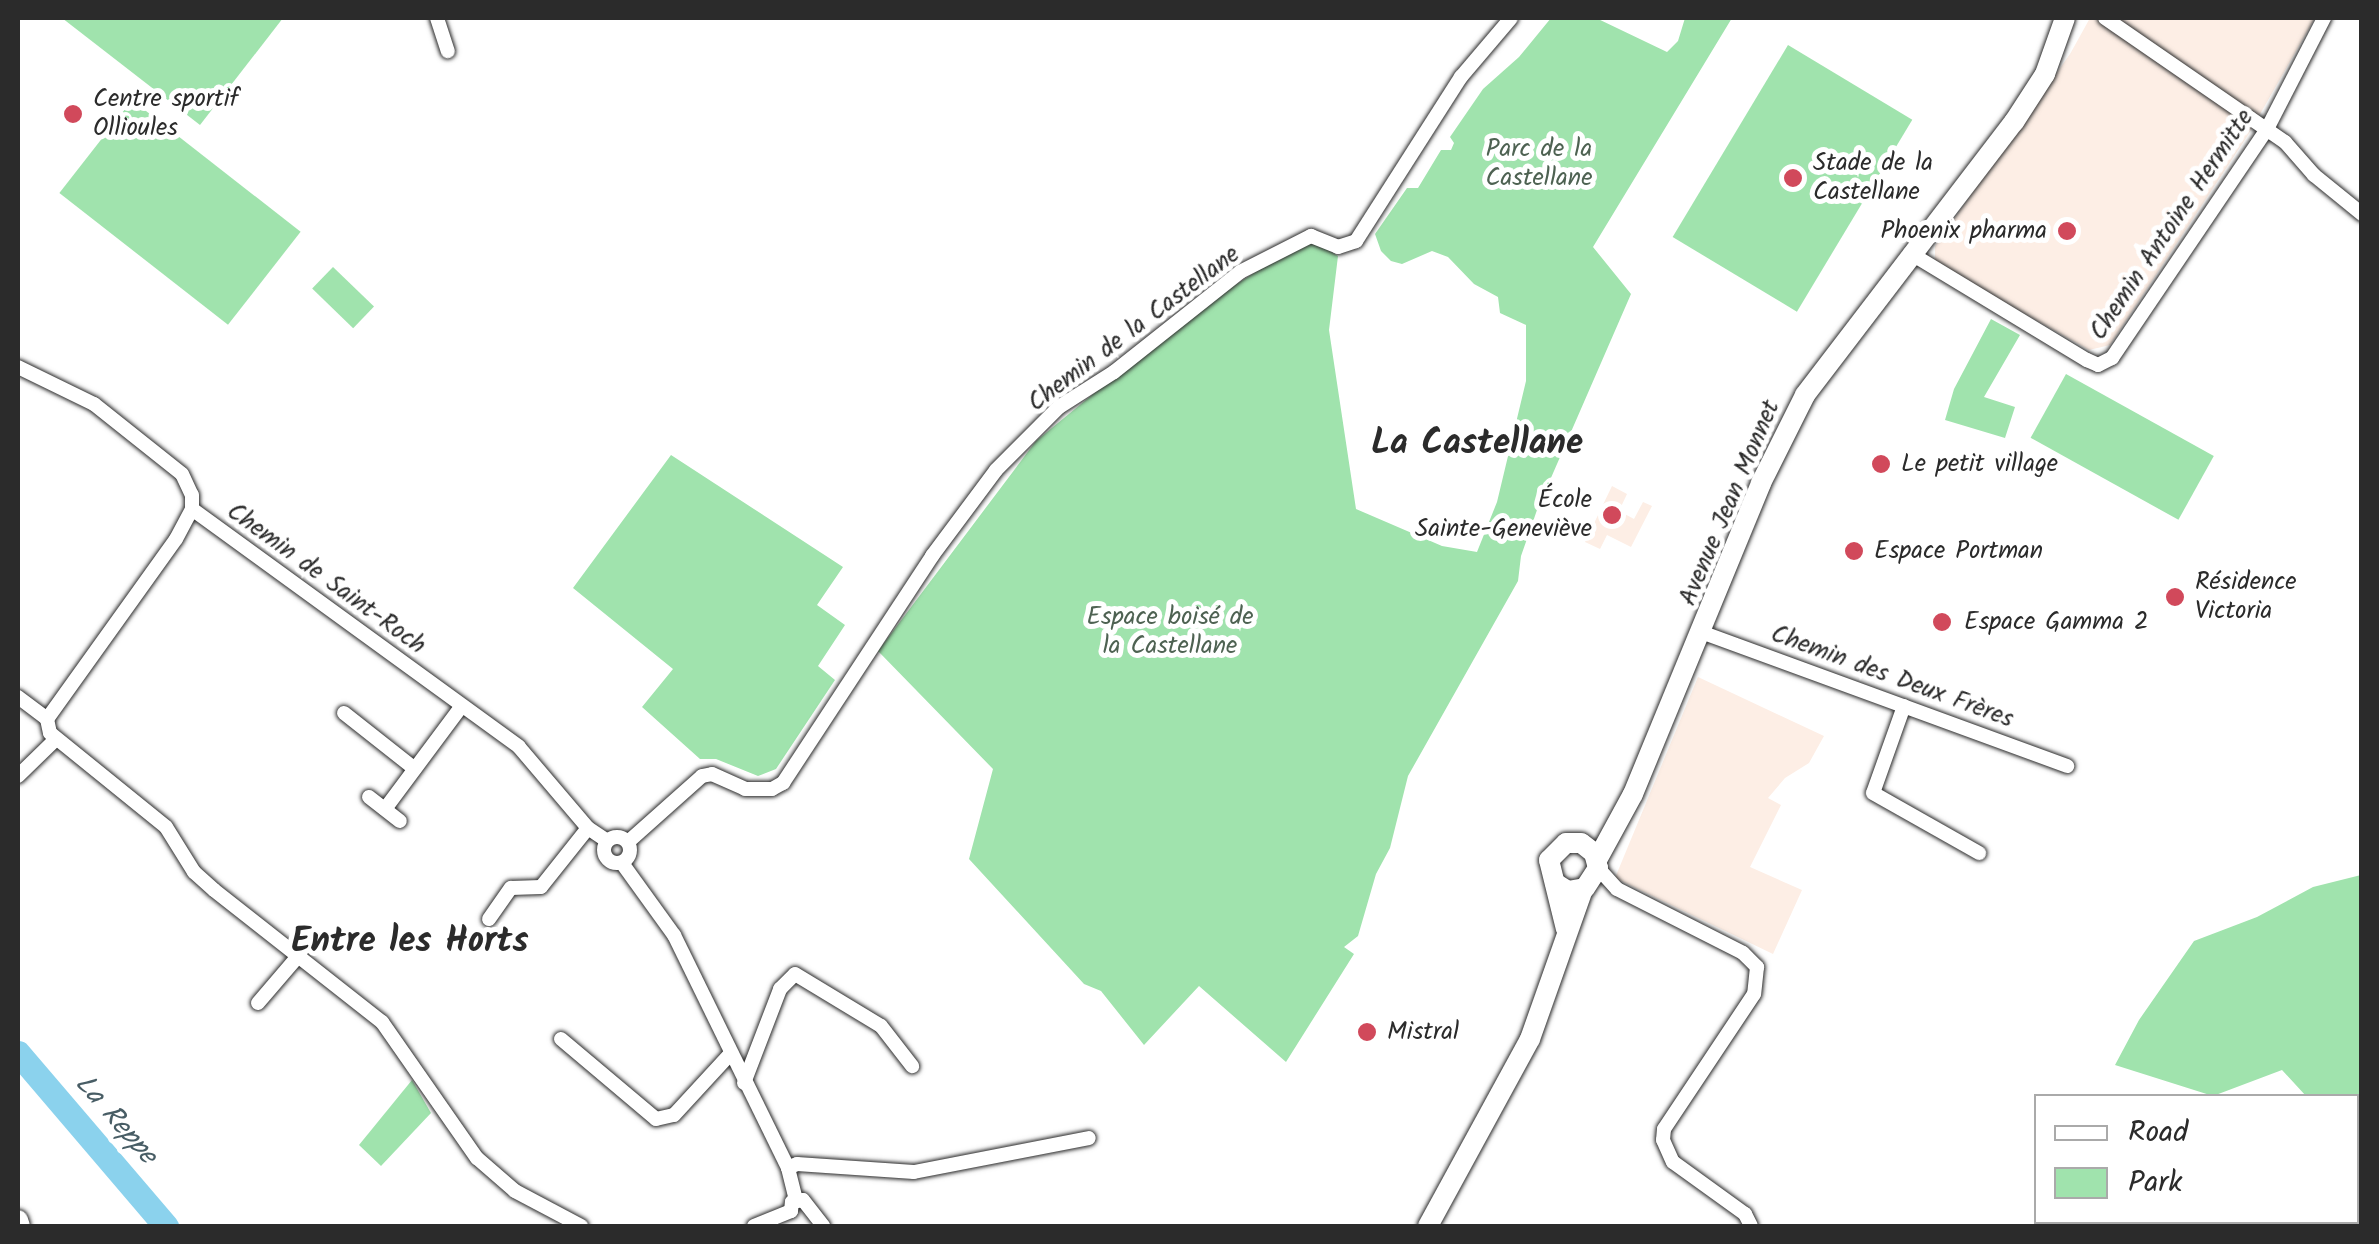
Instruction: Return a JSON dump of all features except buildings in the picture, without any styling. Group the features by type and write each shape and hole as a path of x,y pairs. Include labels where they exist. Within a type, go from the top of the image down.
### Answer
{"main road":[{"path":"2052,18 2057,40"},
{"name":"Avenue Jean Monnet","path":"1597,864 1623,813 1787,426 1816,378 2014,122 2044,74 2065,18"},
{"path":"1566,931 1549,868 1553,853 1566,843 1582,843 1623,813"},
{"path":"1428,1226 1530,1039 1550,992 1566,931 1597,864 1582,843"},
{"path":"1555,883 1568,891 1584,889"}],"street":[{"path":"437,18 448,51"},
{"path":"2106,18 2267,129 2362,214"},
{"name":"Chemin Antoine Hermitte","path":"1910,253 2030,329 2098,365 2112,358 2267,129 2324,18"},
{"name":"Chemin de la Castellane","path":"628,842 702,776 712,774 745,789 772,788 783,783 932,556 996,470 1059,407 1114,372 1240,272 1311,236 1338,247 1356,241 1461,77 1506,19"},
{"name":"Chemin de Saint-Roch","path":"18,367 94,404 171,464 190,484 192,509 534,761 588,828 607,841"},
{"path":"47,720 140,593 192,509"},
{"name":"Chemin des Deux Frères","path":"1701,632 2067,766"},
{"path":"18,698 47,720 56,739 166,828 194,872 300,954 397,1040 477,1158 515,1191 581,1226"},
{"path":"1904,706 1873,793 1979,853"},
{"path":"385,808 461,707"},
{"path":"344,713 415,769"},
{"path":"18,776 56,739"},
{"path":"369,797 400,822"},
{"path":"489,919 511,888 541,887 588,828"},
{"path":"622,862 630,854 628,842 620,837 607,841 608,860 622,862 674,935 788,1168 799,1208 821,1226"},
{"path":"1597,864 1617,889 1743,953 1756,968 1754,994 1664,1129 1663,1146 1674,1162 1745,1214 1751,1226"},
{"path":"1584,889 1617,889"},
{"path":"258,1003 300,954"},
{"path":"744,1082 780,989 794,974 881,1026 912,1066"},
{"path":"561,1040 656,1120 674,1115 730,1054"},
{"path":"788,1168 796,1164 914,1172 1089,1138"},
{"path":"754,1226 799,1208"}],"shaded area":[{"path":"2090,18 2315,18 2248,135 2110,345 2089,350 1945,269 1935,260 1935,246 2070,54"},
{"name":"École Sainte-Geneviève","path":"1612,486 1627,494 1619,511 1634,519 1643,502 1652,506 1631,547 1607,535 1600,549 1585,542"},
{"path":"1698,677 1824,736 1809,763 1785,778 1768,798 1781,805 1750,867 1802,890 1773,954 1615,878"}],"green space":[{"path":"62,18 283,18 200,125"},
{"name":"Espace boisé de la Castellane","path":"1551,18 1596,18 1667,52 1678,41 1685,18 1732,18 1593,247 1631,294 1537,510 1521,556 1518,581 1408,776 1390,848 1376,874 1358,936 1344,947 1354,954 1286,1062 1199,986 1144,1045 1101,991 1084,984 969,859 993,769 878,651 1036,441 1193,312 1309,238 1338,256 1329,330 1356,509 1442,546 1477,552 1497,502 1526,381 1526,325 1500,313 1498,297 1474,284 1448,257 1432,251 1402,264 1391,261 1381,251 1375,234 1407,188 1418,188 1441,150 1451,150 1454,143 1450,137 1483,89 1519,57"},
{"name":"Stade de la Castellane","path":"1788,45 1912,120 1797,312 1673,237"},
{"path":"132,100 301,232 228,325 59,193"},
{"path":"333,267 374,307 353,328 312,289"},
{"path":"1991,319 2020,335 1984,397 2015,407 2005,438 1945,420 1954,389"},
{"path":"2066,374 2214,456 2178,520 2031,438"},
{"path":"671,455 843,567 817,605 845,625 818,666 835,680 776,769 758,776 716,759 700,759 642,707 673,669 573,588"},
{"path":"2361,875 2361,1226 2290,1224 2359,1224 2359,1094 2304,1094 2282,1070 2218,1094 2207,1094 2115,1065 2139,1020 2194,941 2257,917 2313,887"},
{"path":"412,1080 431,1113 381,1166 359,1145"}],"waterway":[{"name":"La Reppe","path":"18,1053 166,1226"}],"place":[{"name":"Centre sportif Ollioules","path":"73,114"},
{"name":"Stade de la Castellane","path":"1793,178"},
{"name":"Phoenix pharma","path":"2067,231"},
{"name":"Le petit village","path":"1881,464"},
{"name":"École Sainte-Geneviève","path":"1612,515"},
{"name":"Espace Portman","path":"1854,551"},
{"name":"Résidence Victoria","path":"2175,597"},
{"name":"Espace Gamma 2","path":"1942,622"},
{"name":"Mistral","path":"1367,1032"}],"district":[{"name":"La Castellane","path":"1477,444"},
{"name":"Entre les Horts","path":"410,942"}],"park label":[{"name":"Parc de la Castellane","path":"1539,164"}]}
